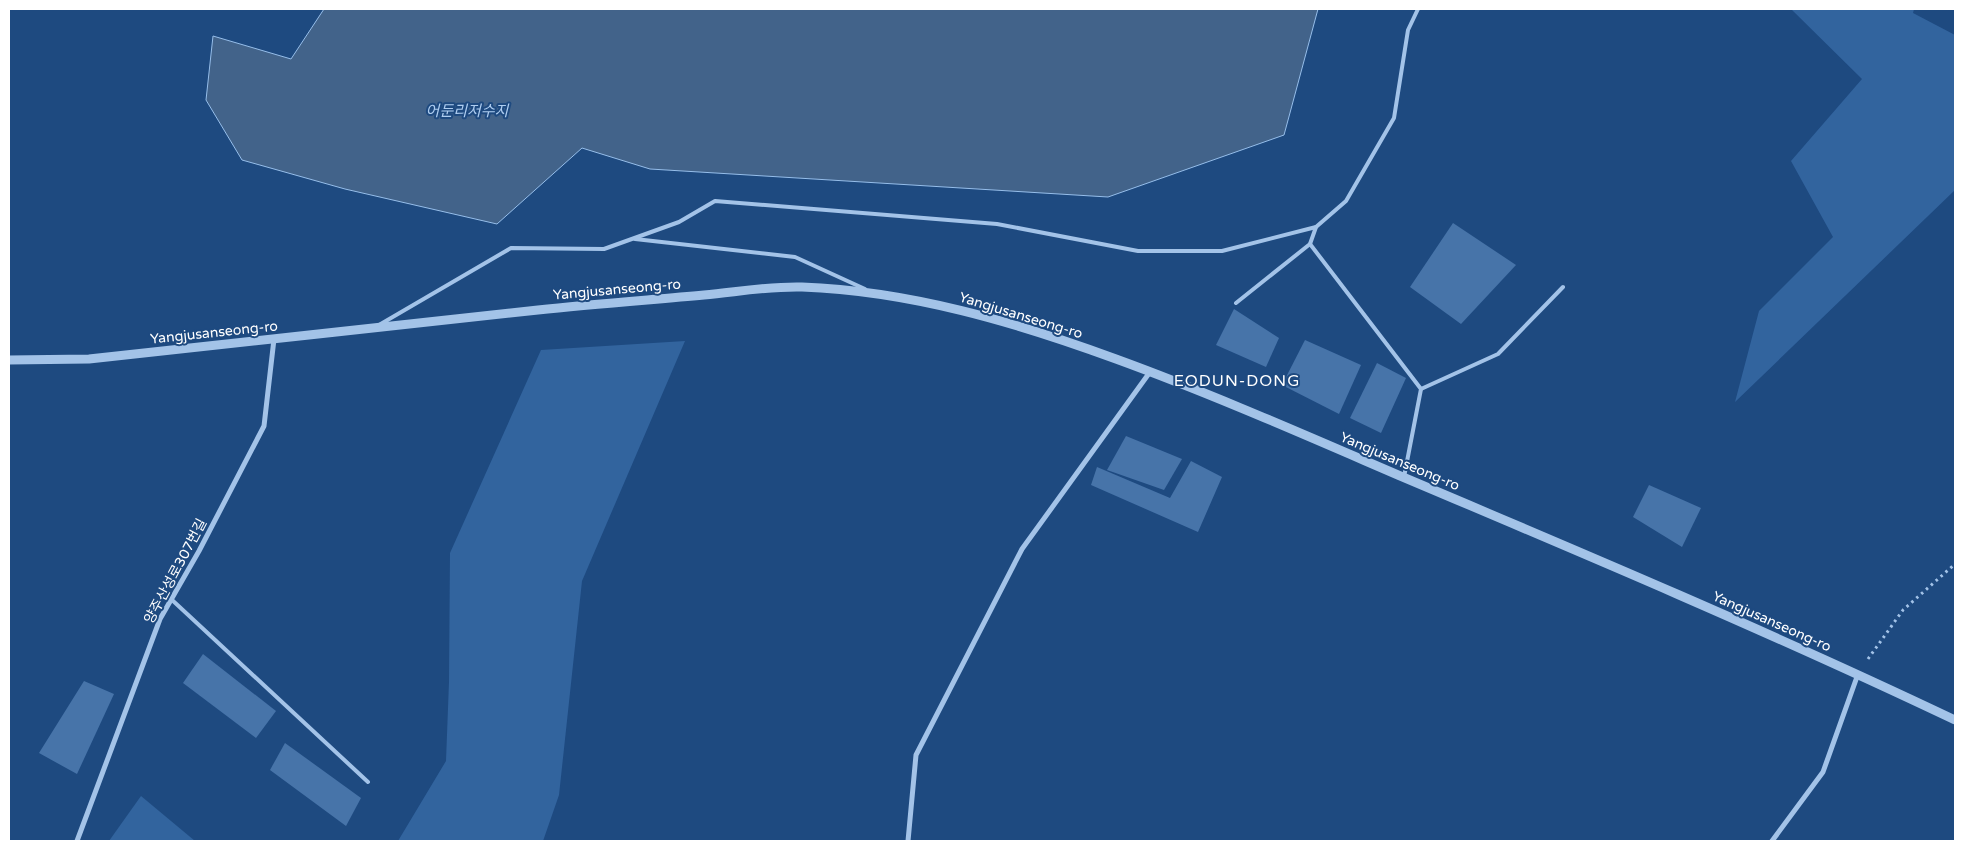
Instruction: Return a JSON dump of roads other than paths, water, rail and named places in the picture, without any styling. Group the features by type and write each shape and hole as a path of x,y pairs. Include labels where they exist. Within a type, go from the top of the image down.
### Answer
{"street":[{"name":"Yangjusanseong-ro","path":"9,360 89,359 764,288 801,287 875,294 925,302 977,314 1078,345 1150,372 1404,477 1633,575 1858,674 1955,720"},
{"name":"양주산성로307번길","path":"77,841 160,618 199,551 264,426 274,339"},
{"path":"908,841 916,755 1022,549 1150,372"},
{"path":"1772,841 1823,772 1858,674"}],"lane":[{"path":"373,328 512,248 604,249 679,222 716,201 997,224 1138,251 1222,250 1316,227 1346,201 1394,118 1408,30 1418,9"},
{"path":"1236,303 1310,244 1316,227"},
{"path":"633,238 795,257 875,294"},
{"path":"1310,244 1421,389 1404,477"},
{"path":"1421,389 1498,354 1563,287"},
{"path":"171,598 368,782"}],"water":[{"name":"어둔리저수지","path":"324,9 1318,9 1284,135 1108,197 650,169 582,148 497,224 345,189 242,160 206,100 213,36 291,59"}],"district":[{"name":"EODUN-DONG","path":"1237,380"}]}
